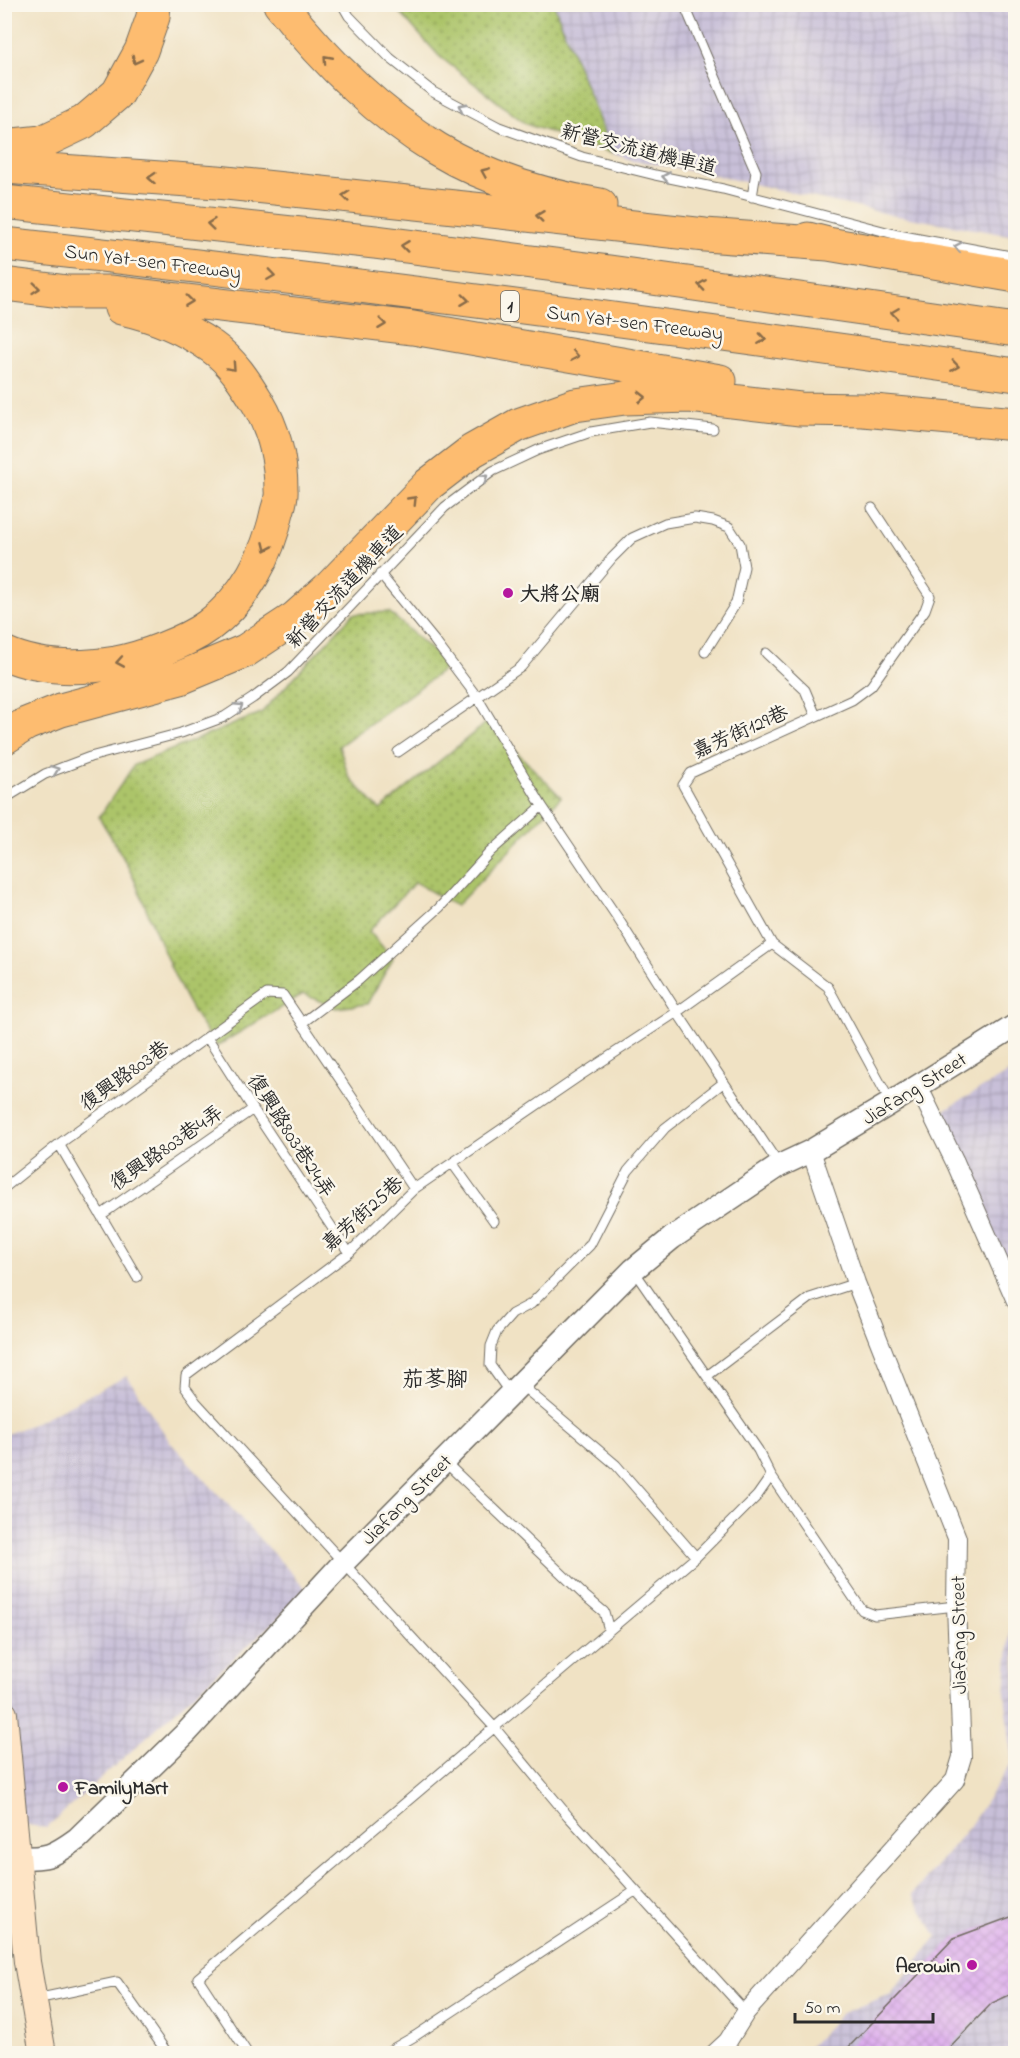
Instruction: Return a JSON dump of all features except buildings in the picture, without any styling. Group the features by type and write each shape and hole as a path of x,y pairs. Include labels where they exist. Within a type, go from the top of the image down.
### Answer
{"highway":[{"path":"4,146 42,142 84,122 118,93 141,51 153,17 154,4"},
{"path":"280,4 342,75 383,111 438,149 484,172 529,188 583,202 672,217 768,229 828,244 1016,276"},
{"path":"4,167 217,182 705,235 828,244"},
{"path":"4,202 375,242 610,272 1016,330"},
{"name":"Sun Yat-sen Freeway","path":"4,244 197,265 1016,375"},
{"path":"4,284 68,291 110,292 413,328 804,395 863,410"},
{"path":"4,653 15,658 59,667 95,666 129,660 166,648 208,626 233,602 256,571 272,536 282,492 278,451 267,418 244,380 214,348 185,330 139,312 106,305 68,291"},
{"path":"4,738 26,724 62,710 180,678 245,651 295,618 331,586 429,484 472,451 518,425 575,405 625,398 690,396 800,409 863,410 1016,424"}],"main road":[{"path":"4,1714 11,1857 42,2054"}],"street":[{"name":"Jiafang Street","path":"11,1857 40,1858 57,1853 77,1839 187,1732 343,1563 633,1270 672,1238 779,1166 811,1151 1016,1025"},
{"path":"918,1086 956,1164 1016,1301"},
{"name":"Jiafang Street","path":"714,2054 728,2041 746,2012 956,1780 962,1757 956,1606 957,1538 856,1283 811,1151"}],"lane":[{"name":"新營交流道機車道","path":"342,4 350,16 390,58 433,92 499,127 582,156 655,175 723,189 898,235 1016,257"},
{"path":"684,4 756,172 752,197"},
{"name":"新營交流道機車道","path":"4,799 45,774 90,758 182,733 224,717 288,672 445,507 493,471 538,450 591,432 650,422 713,429"},
{"name":"嘉芳街129巷","path":"872,508 930,596 925,610 871,686 852,700 692,773 683,785 772,944 828,987 891,1103"},
{"path":"398,752 521,667 612,558 632,538 665,523 695,518 713,520 729,527 740,544 744,567 736,603 705,652"},
{"path":"380,574 477,697 542,806 779,1166"},
{"path":"766,653 805,690 816,716"},
{"path":"414,1189 302,1023 360,980 439,908 490,852 542,806"},
{"name":"嘉芳街25巷","path":"746,2012 634,1891 494,1727 185,1387 186,1375 349,1253 414,1189 677,1012 772,944"},
{"name":"復興路803巷","path":"4,1188 59,1144 267,994 283,995 302,1023"},
{"name":"復興路803巷24弄","path":"207,1037 252,1109 349,1253"},
{"path":"696,1557 616,1465 515,1388 489,1365 491,1346 497,1331 512,1314 531,1304 590,1245 628,1171 665,1128 723,1083"},
{"name":"復興路803巷4弄","path":"101,1215 252,1109"},
{"name":"復興路803巷4弄","path":"59,1144 137,1277"},
{"path":"453,1164 494,1221"},
{"path":"633,1270 758,1450 771,1476 862,1610 875,1616 956,1606"},
{"path":"707,1376 810,1298 856,1283"},
{"path":"444,1461 604,1612 609,1630"},
{"path":"248,2054 198,1978 696,1557 757,1496 771,1476"},
{"path":"384,2054 634,1891"},
{"path":"32,2000 117,1982 168,2054"}],"shaded area":[{"path":"554,5 1015,5 1015,236 892,215 731,179 628,159 612,153"},
{"path":"1015,1069 1015,1300 937,1114"},
{"path":"127,1376 170,1442 308,1591 46,1828 5,1821 4,1435 30,1425"},
{"path":"1015,1627 1015,2053 802,2054 842,2013 891,1994 937,1936 912,1895 969,1827 1012,1762 1005,1693 1010,1630"}],"green space":[{"path":"393,5 554,5 612,153 526,124 439,56"},
{"path":"389,612 449,666 339,746 349,777 380,810 487,722 561,797 456,906 415,882 369,931 393,959 367,1004 336,1008 303,994 217,1046 179,986 129,870 99,817 134,765 261,713 353,614"}],"place":[{"name":"大將公廟","path":"508,593"},
{"name":"FamilyMart","path":"63,1787"},
{"name":"Aerowin","path":"972,1965"}],"district":[{"name":"茄苳腳","path":"435,1378"}]}
